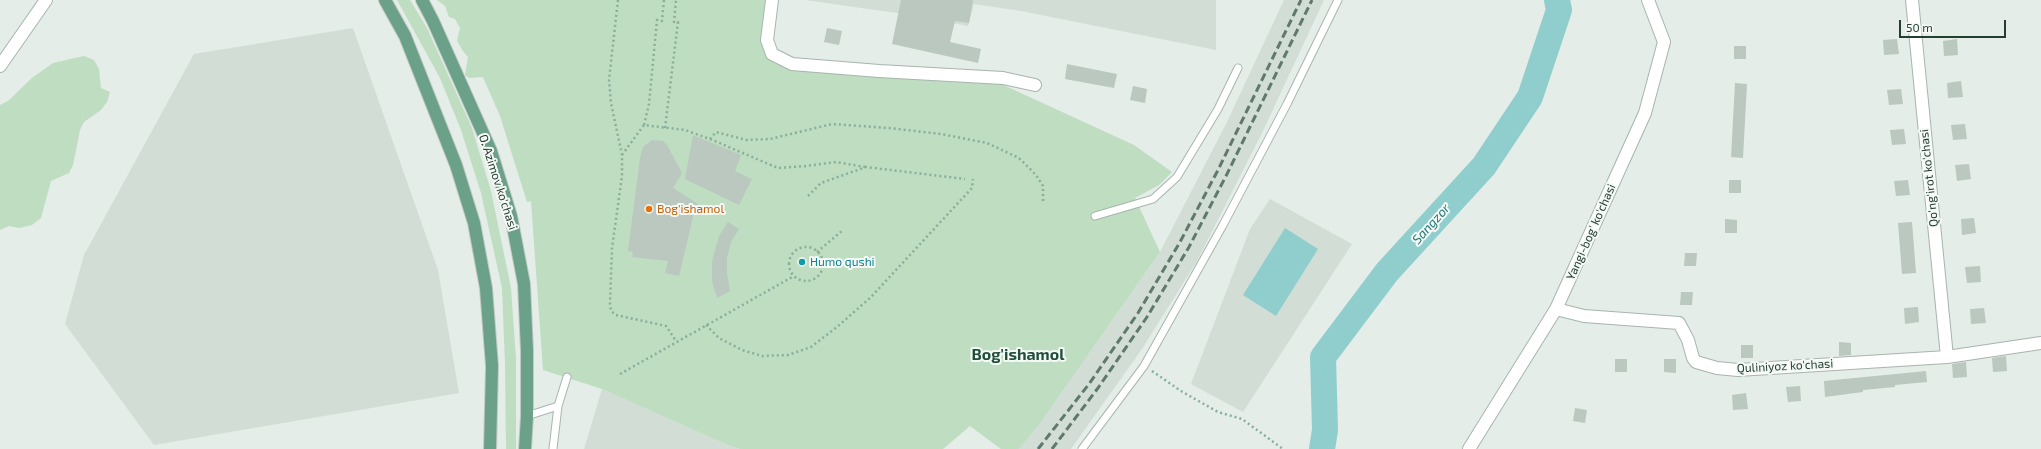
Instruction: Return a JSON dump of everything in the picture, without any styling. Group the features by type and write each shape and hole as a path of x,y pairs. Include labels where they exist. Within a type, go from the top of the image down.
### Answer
{"main road":[{"path":"385,0 408,43 456,165 474,224 486,288 492,366 490,449"},
{"name":"O. Azimov ko'chasi","path":"422,0 433,21 491,151 511,216 524,284 527,351 527,416 525,449"}],"street":[{"path":"2,63 46,0"},
{"path":"772,0 767,40 772,54 792,64 879,71 1003,78 1035,85"},
{"name":"Yangi-bog' ko'chasi","path":"1469,449 1556,309 1645,113 1664,42 1648,0"},
{"name":"Qo'ng'irot ko'chasi","path":"1912,0 1947,357"},
{"name":"Quliniyoz ko'chasi","path":"1556,309 1584,316 1679,323 1688,340 1693,358 1696,362 1718,368 1738,370 1947,357 2041,343"}],"lane":[{"path":"1082,449 1144,366 1223,225 1273,131 1338,0"},
{"path":"1095,216 1153,199 1177,177 1218,109 1238,68"},
{"path":"553,449 558,406 567,377"},
{"path":"527,416 558,406"}],"path":[{"path":"618,0 609,80 611,103 622,155 622,176 612,248 611,311 616,315 666,326 676,341"},
{"path":"622,155 644,125 649,104 657,20 662,21 664,0"},
{"path":"665,128 678,22 674,22 676,0"},
{"path":"710,139 716,132 747,140 770,138 832,124 933,133 987,143 1019,158 1036,175 1043,186 1043,202"},
{"path":"644,125 685,130 778,168 836,162 965,179"},
{"path":"808,196 821,183 866,167"},
{"path":"706,325 719,338 742,350 762,356 788,355 811,347 837,327 871,297 972,188 973,179"},
{"path":"817,252 842,230"},
{"path":"807,247 817,252 822,262 820,273 816,277 805,281 794,276 791,271 789,260 796,250 807,247"},
{"path":"620,374 676,341 782,284 794,276"},
{"path":"1144,366 1181,391 1218,412 1242,419 1283,449"}],"shaded area":[{"path":"805,0 1216,0 1216,50 1021,11 974,4 968,26 911,15"},
{"path":"1284,0 1324,0 1262,133 1197,261 1142,349 1071,449 1019,449 1039,425 1160,252 1227,122"},
{"path":"353,28 438,270 459,393 154,445 65,324 84,255 194,54"},
{"path":"1270,199 1352,244 1243,412 1191,384 1250,229"},
{"path":"602,389 723,443 740,449 584,449"}],"green space":[{"path":"397,0 410,0 427,28 472,128 491,191 511,288 516,359 516,449 506,449 502,288 481,193 461,130 440,78"},
{"path":"437,0 767,0 761,44 767,57 776,64 792,68 999,83 1134,145 1172,172 1159,185 1135,198 1160,252 1039,425 1019,449 1001,449 970,426 943,449 740,449 723,443 602,389 543,370 531,201 527,202 500,116 483,77 469,78 465,75 468,57 457,41 460,28 455,19 449,17 445,6"},
{"path":"84,56 94,60 99,69 101,88 110,92 107,102 101,110 84,122 80,130 73,165 69,173 51,181 41,218 32,225 19,228 9,226 0,230 0,105 8,101 32,78 53,63"}],"water":[{"path":"1285,228 1318,249 1276,316 1243,295"}],"building":[{"path":"901,0 973,0 969,23 955,21 950,42 981,49 978,63 892,44"},
{"path":"827,28 842,31 839,45 824,42"},
{"path":"1897,39 1899,54 1884,55 1883,40"},
{"path":"1957,39 1958,55 1944,56 1943,41"},
{"path":"1734,46 1746,46 1746,59 1734,59"},
{"path":"1067,64 1117,74 1114,88 1065,79"},
{"path":"1961,81 1963,97 1948,98 1947,83"},
{"path":"1735,83 1747,84 1743,158 1731,157"},
{"path":"1133,86 1147,89 1145,103 1130,100"},
{"path":"1901,89 1903,104 1889,105 1887,90"},
{"path":"1965,124 1967,139 1953,140 1951,125"},
{"path":"1904,129 1906,144 1892,145 1890,130"},
{"path":"693,135 741,155 735,171 752,179 739,205 685,179"},
{"path":"652,140 663,141 667,145 682,173 673,188 698,204 694,213 679,276 665,273 668,261 632,257 633,252 628,251 640,158 643,147"},
{"path":"1969,164 1971,179 1957,181 1955,165"},
{"path":"1729,180 1741,180 1741,193 1729,193"},
{"path":"1908,180 1910,195 1896,196 1894,181"},
{"path":"1974,218 1976,233 1962,235 1961,219"},
{"path":"1725,219 1737,220 1737,233 1725,233"},
{"path":"728,222 739,229 731,242 727,258 727,273 730,291 717,298 712,281 712,261 719,236"},
{"path":"1912,222 1916,273 1902,274 1898,223"},
{"path":"1685,253 1697,253 1696,266 1684,266"},
{"path":"1980,266 1981,282 1967,283 1965,267"},
{"path":"1681,292 1693,292 1692,305 1680,305"},
{"path":"1918,307 1919,322 1905,324 1904,308"},
{"path":"1984,308 1986,323 1971,324 1970,309"},
{"path":"1839,342 1851,343 1851,355 1839,356"},
{"path":"1741,345 1753,345 1753,358 1741,358"},
{"path":"2006,356 2007,371 1993,372 1992,358"},
{"path":"1615,359 1627,359 1627,372 1615,372"},
{"path":"1664,359 1676,359 1676,373 1664,372"},
{"path":"1966,362 1967,377 1953,378 1952,364"},
{"path":"1926,371 1927,382 1895,385 1895,387 1863,390 1863,392 1825,397 1824,381"},
{"path":"1800,386 1801,401 1788,402 1786,387"},
{"path":"1746,393 1748,409 1733,410 1732,395"},
{"path":"1575,408 1587,410 1585,423 1573,421"}],"waterway":[{"name":"Sangzor","path":"1322,449 1325,430 1323,357 1387,272 1484,166 1530,97 1559,10 1557,0"}],"railway":[{"path":"1038,449 1089,384 1138,313 1180,242 1218,170 1301,0"},
{"path":"1052,449 1098,388 1147,317 1189,247 1227,174 1312,0"}],"place":[{"name":"Bog'ishamol","path":"649,209"},
{"name":"Humo qushi","path":"802,262"}],"district":[{"name":"Bog'ishamol","path":"1018,355"}]}
